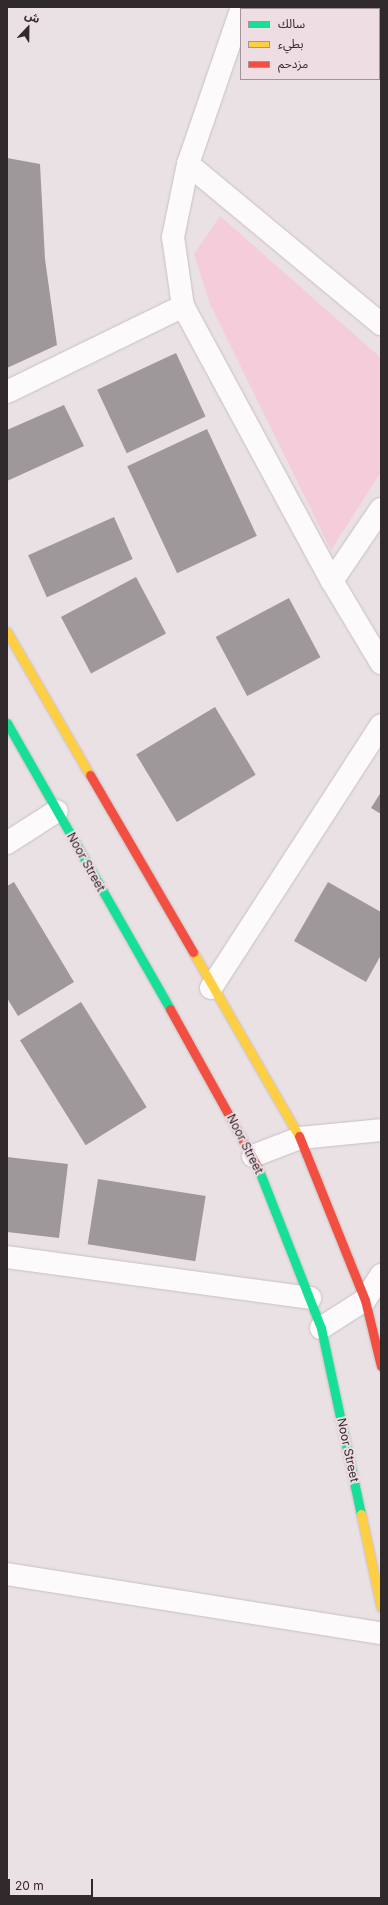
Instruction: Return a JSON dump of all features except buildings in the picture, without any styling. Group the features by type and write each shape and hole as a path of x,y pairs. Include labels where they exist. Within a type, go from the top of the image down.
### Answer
{"main road":[{"path":"7,632 211,988 300,1138 365,1300 381,1366"},
{"name":"Noor Street","path":"7,723 253,1156 321,1328 381,1607"}],"street":[{"path":"240,12 188,164 174,237 183,306 332,581 381,662"},
{"path":"188,164 381,324"},
{"path":"7,392 183,306"},
{"path":"332,581 381,509"},
{"path":"211,988 381,725"},
{"path":"7,843 57,811"},
{"path":"253,1156 300,1138 381,1130"},
{"path":"7,1257 310,1298"},
{"path":"321,1328 365,1300 381,1275"},
{"path":"7,1574 381,1633"}],"shaded area":[{"path":"220,216 381,358 381,472 331,550 210,304 194,254"}],"traffic: fast":[{"path":"7,723 170,1009"},
{"path":"258,1168 321,1328 361,1514"}],"traffic: slow":[{"path":"7,632 90,775"},
{"path":"193,952 299,1136"},
{"path":"361,1514 381,1607"}],"traffic: jam":[{"path":"90,775 193,952"},
{"path":"170,1009 258,1168"},
{"path":"299,1136 365,1300 381,1366"}]}
